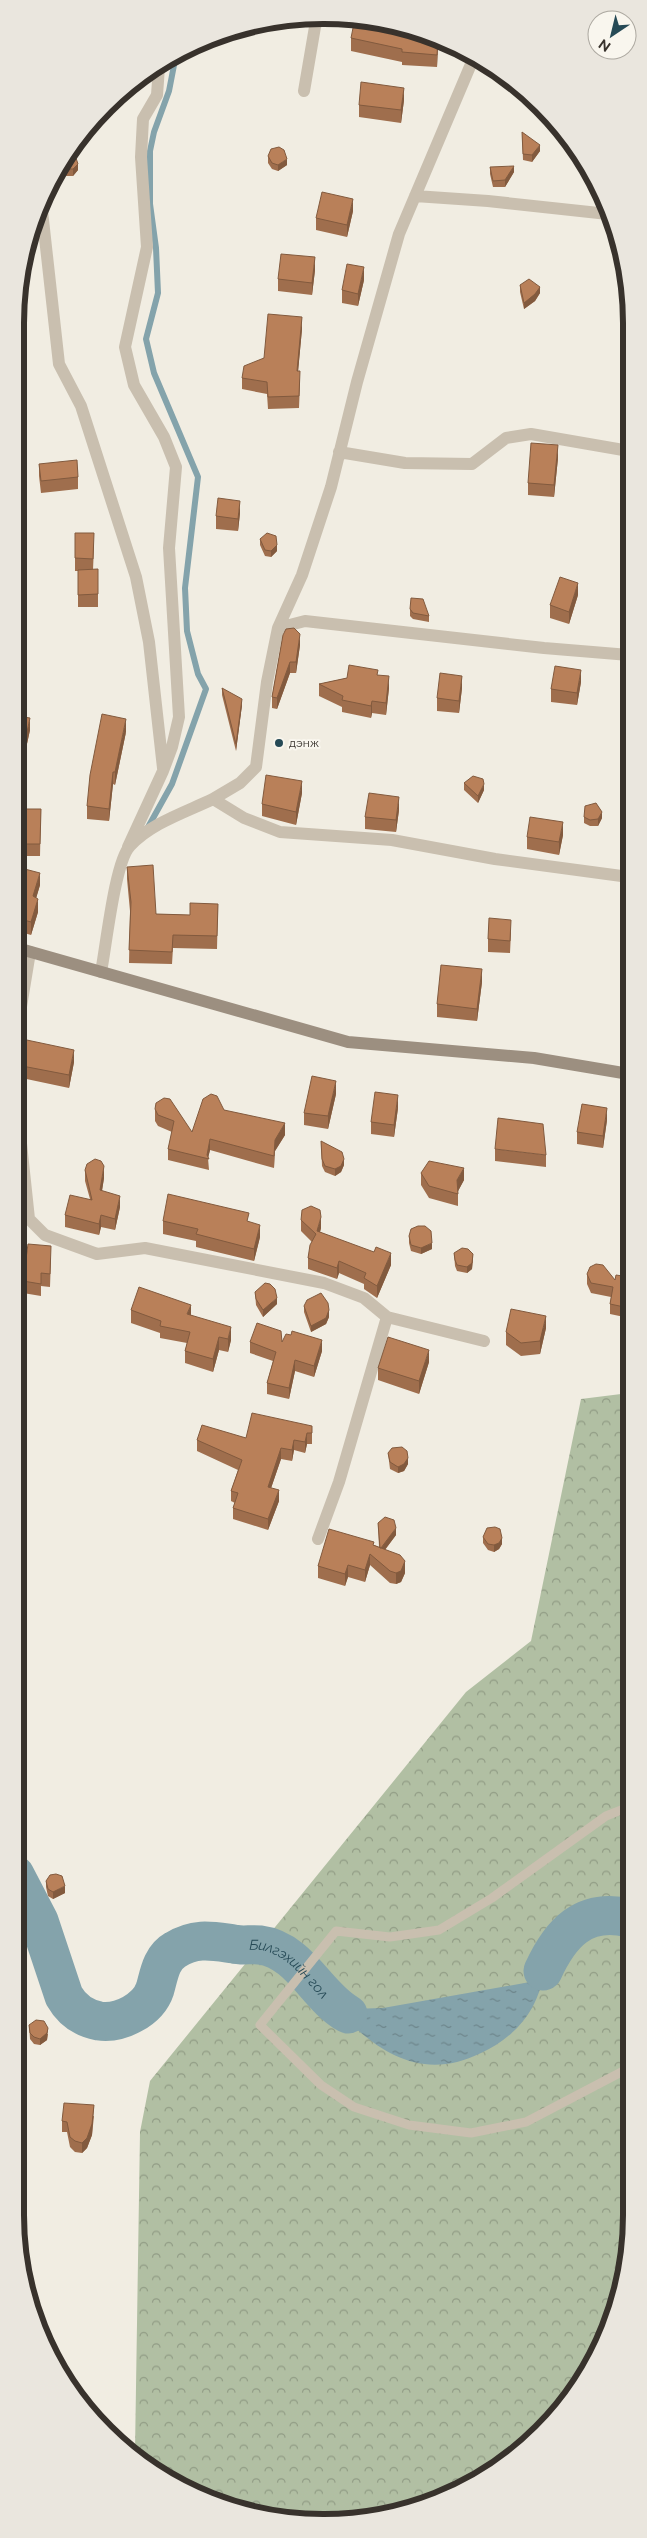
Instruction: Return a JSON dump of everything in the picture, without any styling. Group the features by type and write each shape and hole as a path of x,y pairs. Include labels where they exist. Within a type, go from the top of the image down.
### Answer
{"main road":[{"path":"24,950 348,1042 534,1058 623,1073"}],"street":[{"path":"304,91 315,24"},
{"path":"128,847 144,833 213,799 240,783 256,766 267,682 278,628 302,575 331,487 399,234 470,63"},
{"path":"101,972 119,871 172,748 179,717 170,548 176,467 164,437 134,385 125,347 147,246 141,157 143,119 157,95 159,73"},
{"path":"415,196 488,201 602,213"},
{"path":"43,220 59,364 81,406 136,577 150,642 163,771"},
{"path":"339,452 405,462 472,464 506,438 532,434 623,450"},
{"path":"278,628 306,621 544,648 623,655"},
{"path":"213,799 244,818 280,832 392,840 495,859 623,876"},
{"path":"24,989 30,952"},
{"path":"24,1176 29,1219 45,1234 97,1254 145,1248 324,1283 364,1298 387,1318 484,1341"},
{"path":"318,1539 339,1482 387,1318"}],"lane":[{"path":"623,1809 606,1816 492,1898 438,1930 390,1938 336,1931 260,2025 321,2085 354,2107 409,2125 471,2133 526,2122 623,2071"}],"green space":[{"path":"623,1394 623,2234 613,2292 592,2347 573,2381 561,2397 521,2440 490,2464 473,2474 420,2498 363,2512 304,2514 246,2504 191,2483 157,2464 135,2447 140,2132 150,2081 466,1692 531,1641 581,1399"}],"water":[{"path":"571,1924 574,1929 558,1945 548,1965 537,1998 522,2022 510,2035 496,2045 454,2063 429,2065 406,2060 385,2050 346,2019 309,1981 313,1975 348,2009 383,2008 530,1982 537,1978 554,1940"}],"building":[{"path":"354,25 363,26 401,34 438,47 437,55 402,52 402,49 351,38"},
{"path":"361,82 404,88 401,110 359,105"},
{"path":"522,132 540,145 532,155 523,154"},
{"path":"279,147 284,150 287,159 278,165 272,163 268,156 271,149"},
{"path":"75,155 78,164 73,169 67,169"},
{"path":"514,166 505,180 493,181 490,167"},
{"path":"322,192 353,199 347,225 316,218"},
{"path":"281,254 315,257 312,283 278,279"},
{"path":"347,264 364,267 358,294 342,290"},
{"path":"529,279 540,287 524,303 520,285"},
{"path":"268,314 302,317 297,371 300,371 299,396 268,397 267,382 242,378 244,366 264,358"},
{"path":"531,443 558,445 554,485 528,483"},
{"path":"77,460 78,477 41,481 39,464"},
{"path":"218,498 240,501 238,519 216,516"},
{"path":"75,533 94,533 93,559 75,558"},
{"path":"267,533 276,536 277,545 271,551 265,550 260,539"},
{"path":"98,569 98,594 78,595 78,570"},
{"path":"560,577 578,583 569,612 550,605"},
{"path":"411,598 423,599 429,616 413,613 410,609"},
{"path":"294,628 300,634 296,662 290,662 277,698 272,697 283,635 286,629"},
{"path":"349,665 378,670 377,675 389,676 386,703 372,701 371,706 342,700 343,696 319,684 347,678"},
{"path":"555,666 581,670 577,693 551,689"},
{"path":"440,673 462,676 459,701 437,698"},
{"path":"222,688 242,699 236,744"},
{"path":"102,714 126,719 115,772 113,772 109,809 87,806 90,775"},
{"path":"24,717 30,718 24,741"},
{"path":"266,775 302,781 296,812 262,804"},
{"path":"473,776 483,779 484,784 478,796 464,783"},
{"path":"369,793 399,797 396,820 365,817"},
{"path":"596,803 602,812 598,819 590,820 584,817 585,806"},
{"path":"24,809 41,809 40,844 24,844"},
{"path":"530,817 563,822 559,842 527,837"},
{"path":"153,865 156,914 190,915 190,903 218,904 217,936 173,935 172,952 129,950 131,902 127,867"},
{"path":"24,869 40,873 33,896 38,899 31,922 24,920"},
{"path":"489,918 511,920 510,941 488,939"},
{"path":"441,965 482,969 477,1009 437,1004"},
{"path":"24,1039 74,1050 69,1075 24,1066"},
{"path":"312,1076 336,1081 328,1116 304,1113"},
{"path":"375,1092 398,1095 394,1125 371,1122"},
{"path":"211,1094 217,1096 224,1110 285,1123 275,1140 274,1156 210,1139 207,1155 209,1159 168,1149 174,1121 158,1115 155,1109 156,1103 164,1098 170,1099 192,1132 203,1099"},
{"path":"582,1104 607,1108 603,1136 577,1132"},
{"path":"498,1118 543,1124 546,1155 495,1149"},
{"path":"321,1141 342,1152 344,1159 341,1166 335,1169 325,1166 322,1159"},
{"path":"95,1159 101,1161 104,1166 100,1190 120,1196 115,1219 101,1215 99,1224 65,1215 70,1195 92,1200 85,1170 87,1164"},
{"path":"429,1161 464,1168 457,1180 458,1194 429,1186 421,1173"},
{"path":"168,1194 249,1213 247,1221 260,1225 254,1249 196,1234 198,1229 163,1221"},
{"path":"311,1206 320,1210 321,1217 317,1231 374,1252 376,1247 391,1253 377,1286 364,1278 366,1273 339,1261 337,1268 308,1258 310,1245 316,1234 301,1220 302,1210"},
{"path":"425,1226 431,1231 432,1243 421,1248 411,1245 409,1236 411,1229"},
{"path":"28,1244 51,1246 50,1274 41,1273 41,1284 24,1281"},
{"path":"462,1248 468,1249 473,1254 472,1263 467,1267 457,1265 455,1260 454,1253"},
{"path":"596,1264 603,1265 615,1280 616,1275 623,1276 623,1307 610,1304 613,1287 591,1283 587,1274 590,1267"},
{"path":"265,1283 270,1284 275,1289 277,1298 263,1310 256,1299 255,1292"},
{"path":"139,1287 191,1305 187,1314 231,1327 228,1339 219,1337 213,1359 185,1351 190,1332 160,1326 161,1321 131,1310"},
{"path":"321,1293 328,1303 329,1310 326,1318 311,1326 304,1306 307,1300"},
{"path":"511,1309 546,1316 540,1341 521,1343 506,1332"},
{"path":"257,1323 281,1331 282,1342 286,1334 291,1335 292,1331 322,1340 314,1366 295,1360 289,1388 267,1383 276,1352 250,1342"},
{"path":"388,1337 429,1350 419,1381 378,1368"},
{"path":"252,1413 312,1426 312,1433 307,1433 305,1442 294,1440 292,1450 281,1448 268,1487 279,1490 268,1519 233,1508 238,1493 231,1491 242,1460 197,1440 202,1425 246,1438"},
{"path":"402,1447 407,1451 408,1458 404,1464 398,1467 390,1462 388,1453 392,1448"},
{"path":"385,1517 394,1520 396,1528 380,1548 378,1523"},
{"path":"495,1527 500,1529 502,1538 499,1543 494,1545 488,1544 483,1537 487,1528"},
{"path":"329,1529 374,1542 373,1545 400,1555 405,1561 401,1571 396,1573 390,1571 370,1554 365,1570 348,1565 345,1574 318,1566"},
{"path":"50,1875 62,1876 65,1886 53,1892 48,1889 46,1881"},
{"path":"36,2020 44,2021 48,2028 47,2033 40,2039 30,2033 29,2025"},
{"path":"64,2103 94,2105 92,2124 87,2138 82,2143 70,2137 67,2122 62,2121"}],"waterway":[{"path":"147,829 172,784 206,689 198,674 187,631 185,588 198,477 154,373 146,339 158,293 156,248 150,204 150,151 154,132 169,91 174,64"},
{"name":"Билгэхийн гол","path":"24,1892 39,1921 64,1996 74,2009 88,2018 99,2021 116,2020 124,2018 140,2009 151,1997 161,1967 170,1953 190,1943 204,1941 260,1945 286,1955 327,1997 348,2014"},
{"name":"Билгэхийн гол","path":"543,1971 557,1946 575,1926 599,1916 623,1917"}],"place":[{"name":"дэнж","path":"279,743"}]}
